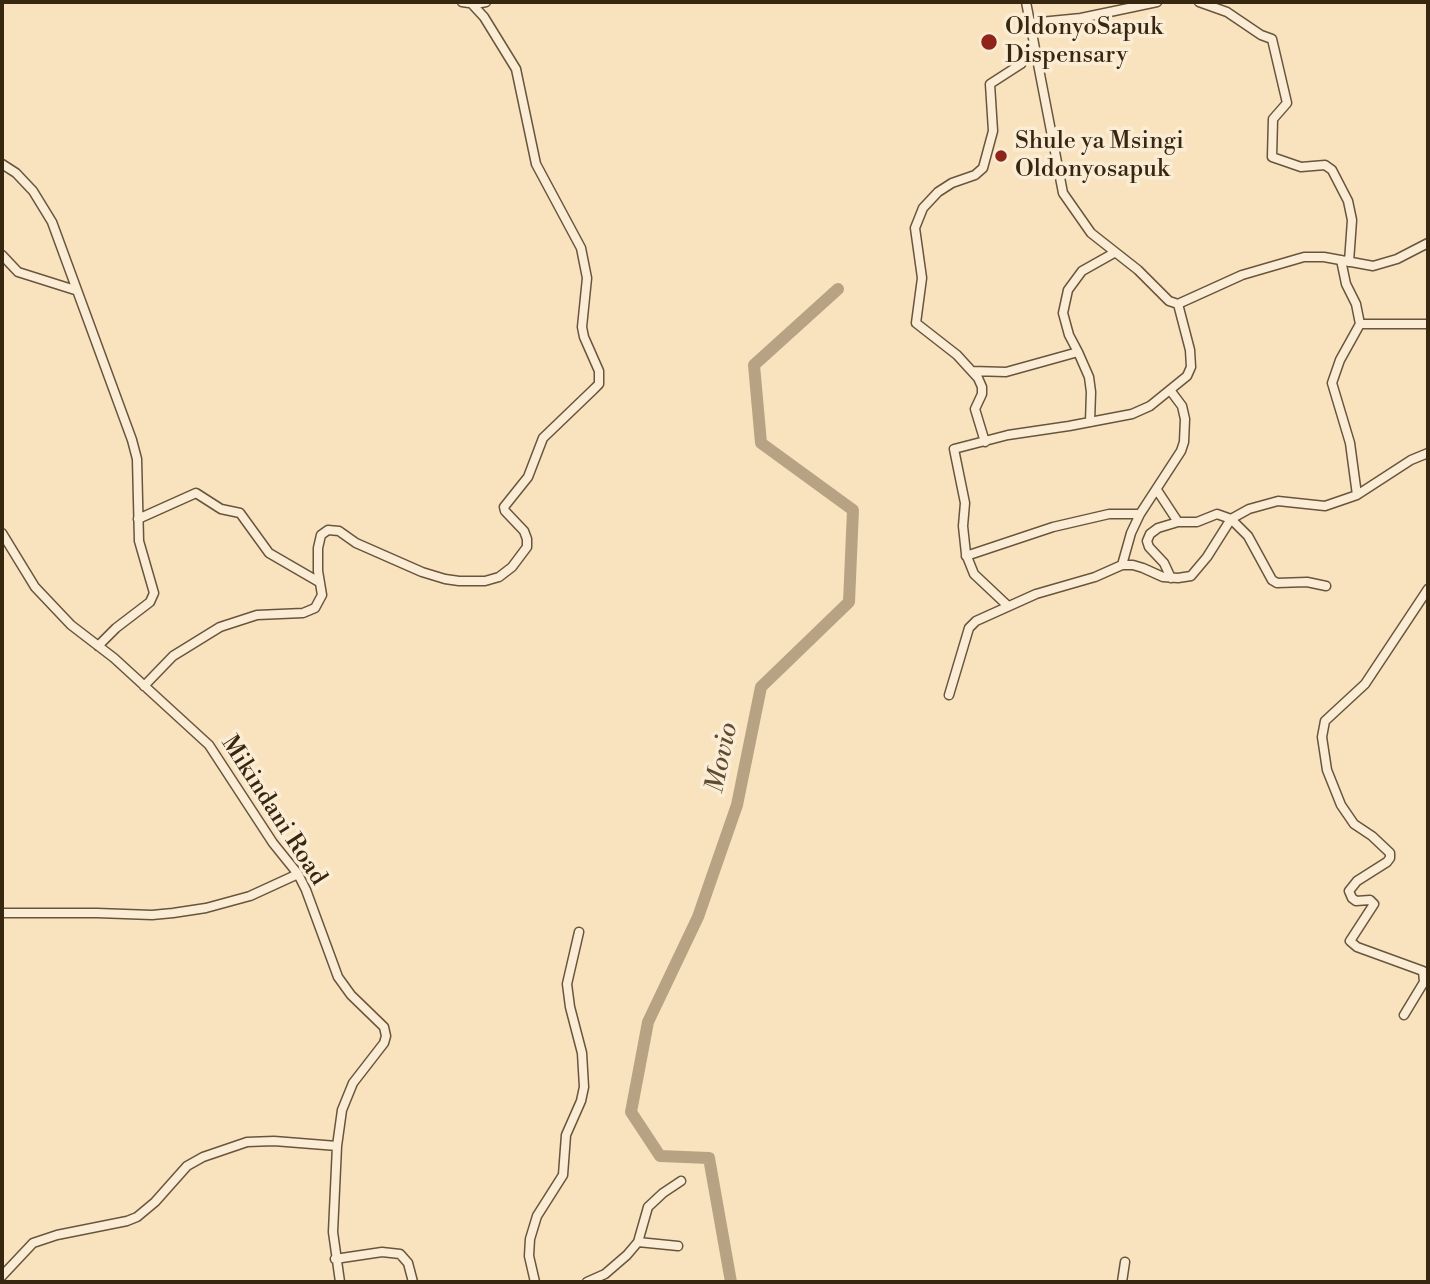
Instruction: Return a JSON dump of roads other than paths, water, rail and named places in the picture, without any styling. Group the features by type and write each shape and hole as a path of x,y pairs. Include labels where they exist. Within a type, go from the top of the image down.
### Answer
{"street":[{"path":"461,2 486,2"},
{"path":"1026,2 1063,192 1087,228 1114,253 1138,270 1164,298 1178,304 1226,281 1313,256 1365,266 1382,265 1428,243"},
{"path":"1030,23 1081,18 1157,2"},
{"path":"1199,2 1227,12 1261,35 1272,39 1287,103 1273,119 1272,157 1301,167 1325,165 1332,170 1344,191 1352,220 1345,261 1346,284 1356,304 1360,324 1340,360 1332,383 1350,443 1357,495"},
{"path":"144,686 173,656 220,627 257,615 310,611 319,603 322,595 318,548 321,535 328,530 339,531 356,543 387,558 445,579 485,581 499,577 523,555 527,539 524,530 505,512 504,507 528,477 543,438 599,384 599,371 582,327 587,278 580,248 536,164 516,69 484,17 472,4"},
{"path":"985,442 975,409 982,394 982,387 957,355 916,323 922,278 915,228 923,208 938,192 952,183 975,175 983,168 993,131 990,84 1021,64 1034,44"},
{"path":"2,164 16,173 33,191 47,213 132,440 138,470 138,541 154,593 153,598 98,646"},
{"path":"1090,422 1089,377 1069,335 1063,313 1068,290 1082,271 1114,253"},
{"path":"2,255 18,272 75,290"},
{"path":"1008,606 981,583 966,556 963,526 965,503 953,452 956,447 1008,435 1090,422 1142,410 1187,376 1191,367 1190,349 1178,304"},
{"path":"1360,324 1428,324"},
{"path":"972,371 1006,372 1078,352"},
{"path":"1122,565 1131,533 1140,514 1181,451 1186,432 1181,406 1170,390"},
{"path":"949,695 969,628 976,621 1036,594 1095,577 1122,565 1133,565 1153,575 1171,578 1191,576 1231,519 1249,509 1269,502 1325,506 1357,495 1411,460 1428,453"},
{"path":"1157,490 1178,522"},
{"path":"138,519 197,493 221,509 240,513 270,553 319,582"},
{"path":"966,556 1053,527 1109,514 1140,514"},
{"path":"1171,578 1164,563 1149,547 1147,541 1150,534 1158,528 1178,522 1197,522 1223,514 1248,536 1269,575 1277,583 1307,582 1326,586"},
{"name":"Mikindani Road","path":"2,533 35,587 71,625 209,745 261,826 298,874 338,977 351,995 384,1027 384,1043 353,1083 345,1098 337,1146 333,1233 340,1282"},
{"path":"1404,1015 1424,982 1423,971 1357,947 1350,941 1374,904 1370,900 1356,901 1349,891 1357,881 1387,862 1390,853 1373,836 1347,817 1332,787 1322,737 1325,721 1365,684 1428,589"},
{"path":"2,913 173,913 250,896 298,874"},
{"path":"535,1282 530,1239 537,1216 563,1175 566,1135 581,1101 584,1087 582,1053 567,984 579,932"},
{"path":"2,1276 33,1243 57,1235 127,1221 137,1216 155,1202 187,1166 203,1157 247,1142 274,1141 337,1146"},
{"path":"587,1282 618,1265 638,1242 648,1207 681,1181"},
{"path":"638,1242 678,1246"},
{"path":"335,1259 382,1252 400,1254 408,1263 413,1282"},
{"path":"1122,1282 1125,1262"}],"waterway":[{"name":"Movio","path":"731,1282 709,1158 660,1156 631,1112 648,1022 698,917 737,805 761,687 849,602 853,510 761,443 754,365 838,289"}],"place":[{"name":"OldonyoSapuk Dispensary","path":"989,42"},
{"name":"Shule ya Msingi Oldonyosapuk","path":"1001,156"}]}
